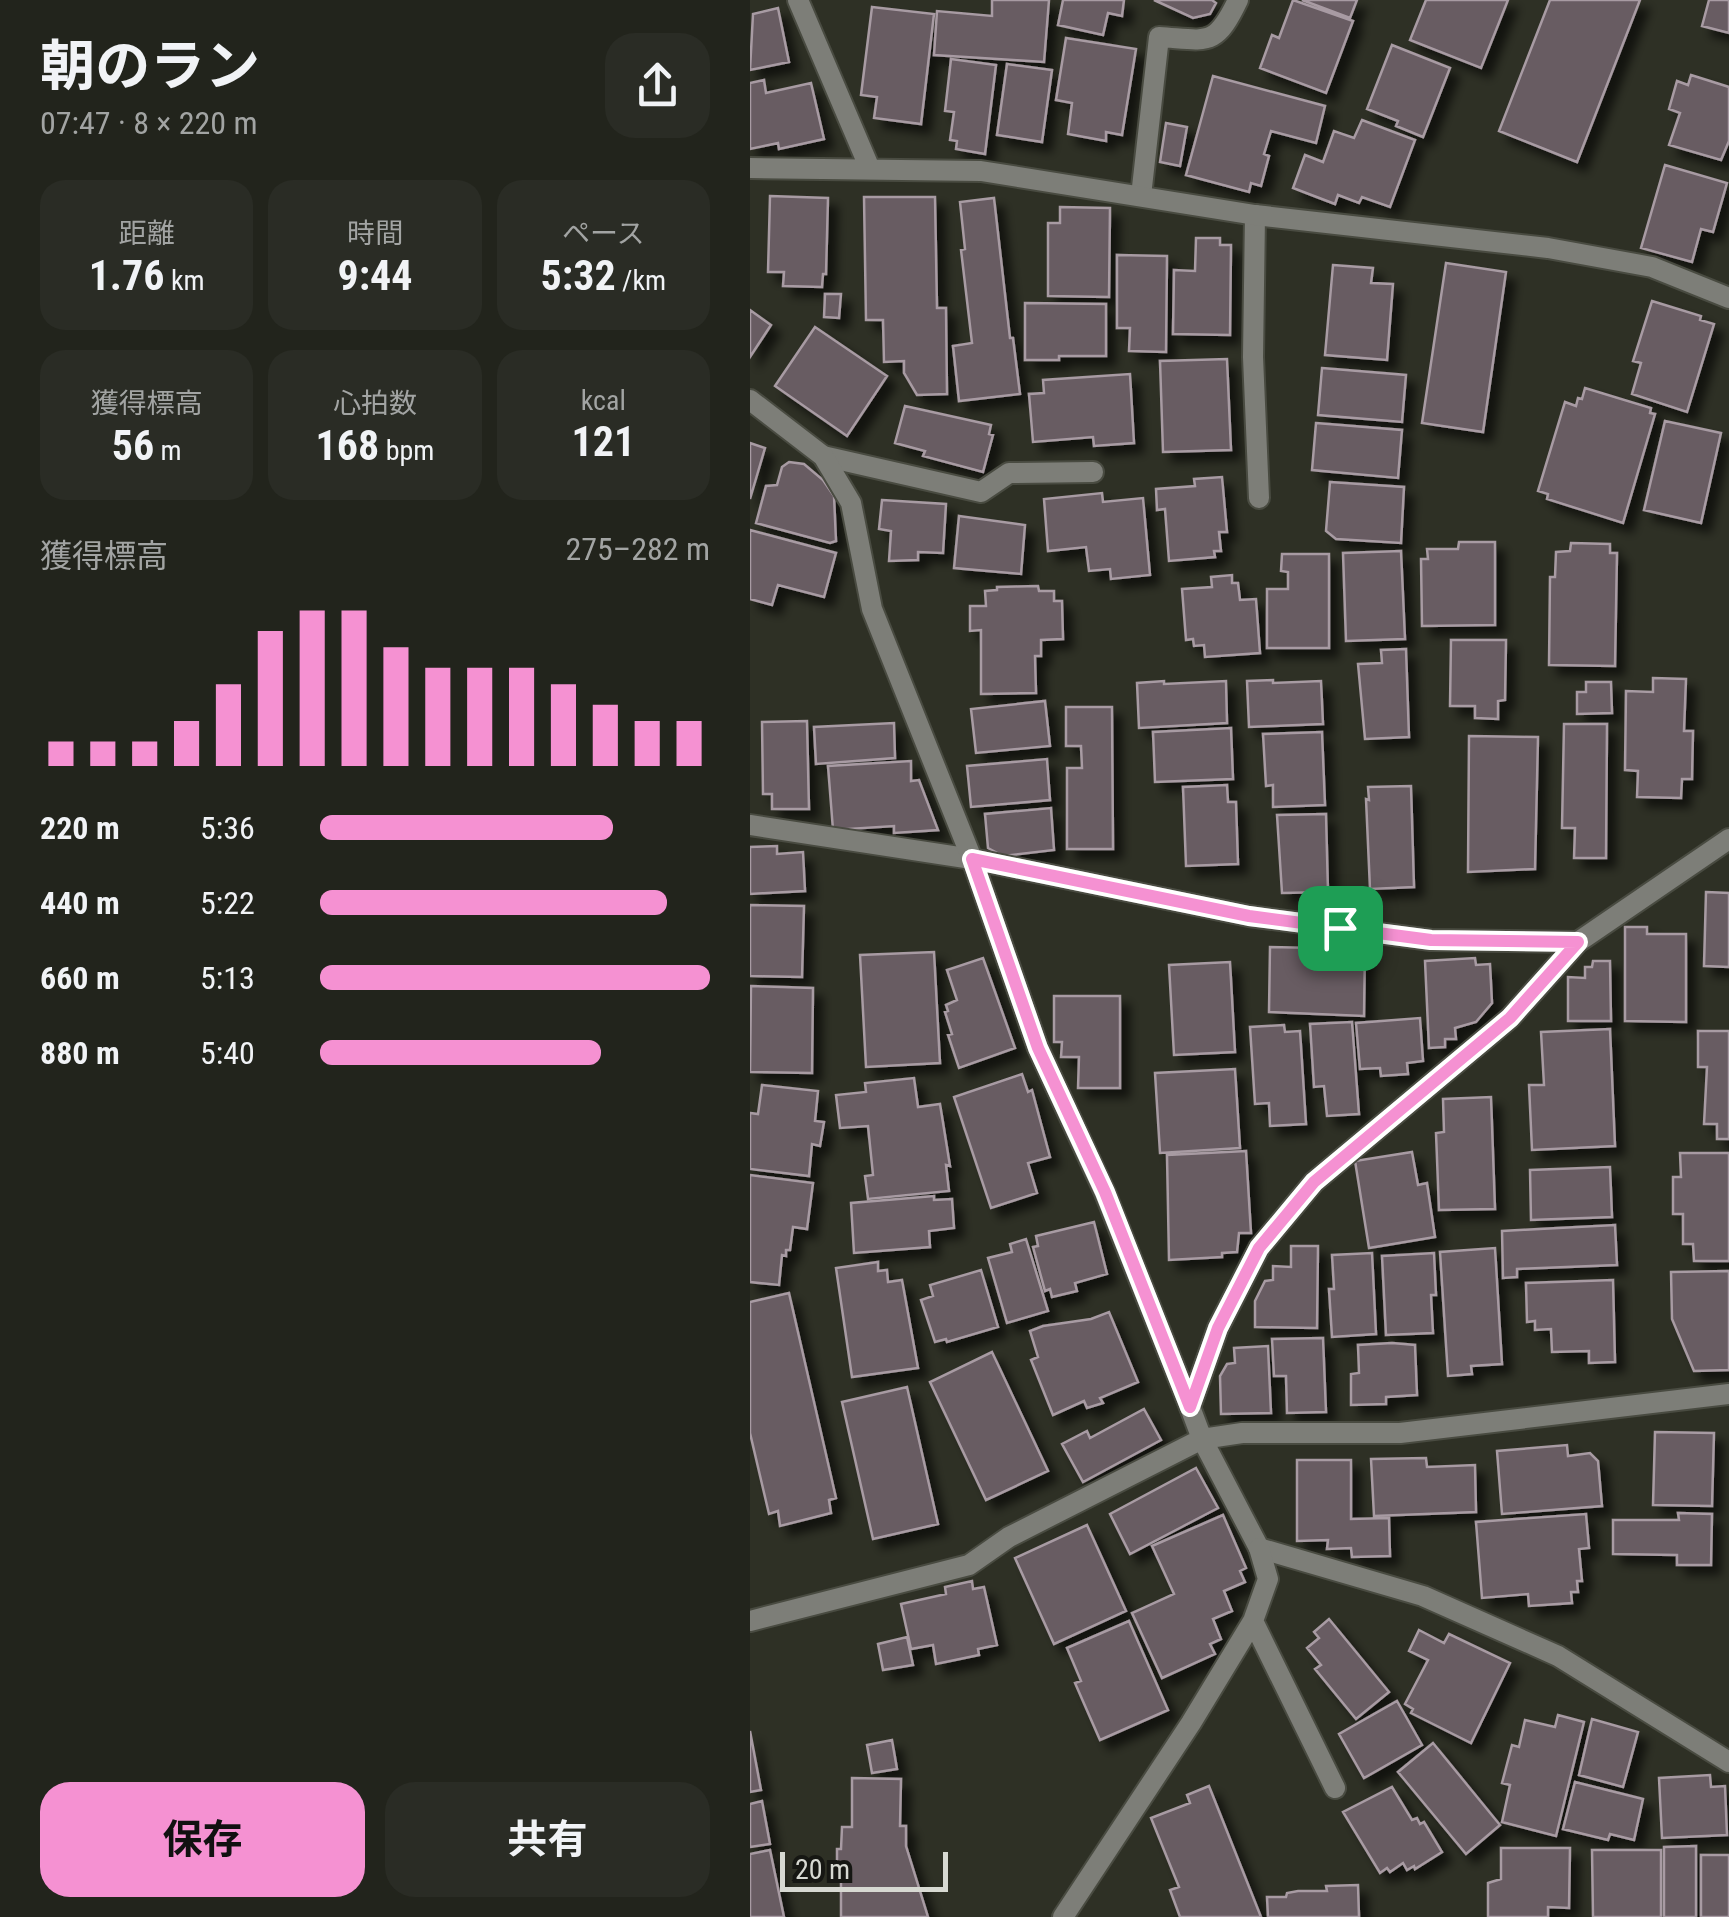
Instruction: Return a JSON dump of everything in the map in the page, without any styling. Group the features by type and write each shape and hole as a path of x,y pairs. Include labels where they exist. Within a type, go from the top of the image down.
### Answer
{"street":[{"path":"798,0 870,169"},
{"path":"1141,196 1160,38 1205,40 1224,29 1238,0"},
{"path":"750,168 981,171 1255,216 1548,248 1652,268 1729,298"},
{"path":"1255,216 1253,356 1259,498"},
{"path":"750,400 823,456 851,503 872,609 972,859 1038,1048 1105,1192 1202,1439 1259,1548 1268,1579 1253,1621 1191,1724 1063,1917"},
{"path":"823,456 981,492 1009,473 1093,472"},
{"path":"750,824 972,859 1249,916 1431,940 1578,942"},
{"path":"1190,1407 1218,1328 1259,1248 1314,1182 1510,1018 1578,942 1729,839"},
{"path":"750,1621 969,1565 1009,1536 1202,1439 1242,1433 1400,1433 1729,1394"},
{"path":"1259,1548 1423,1596 1558,1656 1729,1762"},
{"path":"1253,1621 1336,1788"}],"building":[{"path":"992,0 1049,0 1044,62 934,55 937,11 992,16"},
{"path":"1063,0 1124,0 1122,16 1108,13 1103,35 1058,25"},
{"path":"1154,0 1216,3 1210,14 1193,18"},
{"path":"1293,0 1353,21 1326,93 1260,68 1272,35 1279,38"},
{"path":"1302,0 1357,0 1350,18"},
{"path":"1426,0 1508,0 1481,68 1410,40"},
{"path":"1550,0 1640,0 1577,162 1499,131"},
{"path":"1709,0 1729,0 1729,33 1702,26"},
{"path":"872,7 934,14 921,124 874,118 877,97 861,95"},
{"path":"778,8 789,62 750,70 753,14"},
{"path":"1066,38 1136,49 1122,135 1106,132 1106,141 1068,134 1072,103 1056,100"},
{"path":"1392,45 1450,68 1423,137 1396,126 1398,121 1367,109"},
{"path":"951,59 996,65 985,154 956,149 957,141 950,140 954,112 945,111"},
{"path":"1007,64 1052,70 1042,142 997,135"},
{"path":"1691,75 1729,87 1729,141 1721,160 1669,145 1680,113 1669,109 1677,81 1688,85"},
{"path":"1213,76 1325,106 1316,143 1271,131 1261,186 1251,183 1249,192 1186,175"},
{"path":"764,80 766,93 811,83 824,139 779,149 778,143 750,149 750,83"},
{"path":"1362,120 1415,140 1390,207 1362,197 1359,203 1338,195 1335,204 1293,188 1305,155 1323,162 1334,131 1354,138"},
{"path":"1166,123 1187,127 1180,166 1160,162"},
{"path":"1665,165 1727,183 1713,232 1701,229 1692,262 1641,248"},
{"path":"770,196 828,198 826,274 822,287 783,286 784,272 768,272"},
{"path":"864,197 935,197 937,308 946,308 947,394 917,395 904,373 904,361 884,362 883,320 866,320"},
{"path":"994,198 1020,394 959,401 953,346 972,343 961,250 965,249 960,202"},
{"path":"1060,207 1110,208 1109,297 1048,296 1048,223 1060,223"},
{"path":"1196,238 1220,238 1220,245 1231,245 1230,335 1173,334 1174,270 1195,271"},
{"path":"1117,255 1167,256 1166,352 1129,351 1130,328 1117,328"},
{"path":"1446,263 1506,272 1483,432 1422,423"},
{"path":"1333,265 1373,268 1371,283 1393,284 1387,360 1325,355"},
{"path":"825,294 841,294 839,318 824,317"},
{"path":"1652,301 1714,324 1687,412 1632,394 1641,363 1633,361"},
{"path":"1025,303 1106,304 1106,356 1025,360"},
{"path":"750,310 771,325 750,357"},
{"path":"815,327 887,376 847,436 775,386"},
{"path":"1227,359 1231,450 1163,452 1160,361"},
{"path":"1322,368 1406,375 1402,422 1318,415"},
{"path":"1130,374 1134,443 1094,446 1093,437 1033,442 1029,394 1044,393 1043,380"},
{"path":"1585,388 1651,408 1650,413 1655,414 1623,523 1547,499 1548,494 1538,491 1565,402 1576,406"},
{"path":"905,406 991,425 989,434 993,435 983,472 923,456 925,451 895,443"},
{"path":"1665,421 1721,433 1701,523 1644,510"},
{"path":"1316,423 1402,430 1398,478 1312,470"},
{"path":"750,443 765,448 750,499"},
{"path":"789,462 804,464 834,496 836,541 830,543 756,523 766,486 777,485 782,467"},
{"path":"1222,477 1227,532 1219,532 1221,551 1214,551 1215,557 1169,561 1165,509 1157,510 1156,489 1195,486 1194,479"},
{"path":"1330,482 1404,487 1401,543 1336,539 1326,531"},
{"path":"1102,493 1103,502 1143,498 1150,575 1111,579 1110,569 1089,571 1086,547 1048,551 1044,499"},
{"path":"882,500 946,504 943,553 918,552 918,560 889,561 891,531 879,529"},
{"path":"959,516 1025,525 1021,574 954,568"},
{"path":"750,530 836,553 824,597 778,585 772,605 750,599"},
{"path":"1459,542 1495,542 1495,625 1422,626 1421,559 1428,559 1427,549 1458,549"},
{"path":"1571,543 1610,544 1610,553 1617,553 1615,666 1549,665 1550,577 1555,577 1556,552 1570,551"},
{"path":"1401,551 1405,639 1346,641 1343,553"},
{"path":"1282,554 1329,554 1329,648 1267,648 1267,589 1288,589 1288,572 1281,571"},
{"path":"1232,575 1232,583 1238,583 1240,600 1256,599 1260,653 1205,657 1204,645 1194,646 1193,639 1186,640 1182,589 1212,587 1211,577"},
{"path":"1038,586 1039,591 1054,591 1054,601 1062,601 1063,639 1041,640 1041,656 1035,656 1036,693 981,694 981,630 970,631 970,606 986,606 985,591 997,587"},
{"path":"1451,640 1506,640 1505,700 1498,701 1498,719 1475,718 1475,706 1450,706"},
{"path":"1406,649 1409,737 1365,739 1358,664 1382,663 1381,650"},
{"path":"1653,678 1686,679 1684,731 1693,731 1692,779 1682,779 1681,798 1637,797 1638,771 1625,770 1626,691 1653,692"},
{"path":"1226,681 1227,723 1139,728 1137,683"},
{"path":"1247,681 1321,681 1323,724 1249,727"},
{"path":"1586,682 1611,682 1612,713 1577,714 1577,692 1586,692"},
{"path":"1045,701 1050,746 976,753 971,709"},
{"path":"1066,707 1112,707 1113,849 1067,849 1067,768 1082,768 1081,746 1066,746"},
{"path":"807,721 809,809 772,809 772,794 763,794 762,722"},
{"path":"894,723 895,758 816,764 814,727"},
{"path":"1564,724 1607,724 1606,858 1574,858 1575,828 1562,828"},
{"path":"1231,728 1233,779 1155,782 1153,732"},
{"path":"1322,732 1325,805 1273,807 1273,785 1266,786 1263,734"},
{"path":"1469,736 1538,737 1535,869 1468,872"},
{"path":"1047,759 1050,800 971,807 967,766"},
{"path":"911,761 911,781 919,780 938,830 894,833 894,826 833,830 828,766"},
{"path":"1227,785 1228,802 1236,802 1238,864 1186,866 1183,787"},
{"path":"1411,786 1414,887 1370,889 1368,787"},
{"path":"1051,808 1054,850 1003,856 988,848 985,814"},
{"path":"1326,814 1328,892 1282,893 1277,815"},
{"path":"777,846 777,854 803,852 805,891 750,894 750,847"},
{"path":"1706,892 1729,893 1729,967 1704,966"},
{"path":"750,905 804,906 802,977 750,976"},
{"path":"1625,927 1647,927 1647,934 1686,934 1686,1022 1625,1021"},
{"path":"1365,946 1364,1016 1269,1012 1270,947"},
{"path":"934,952 940,1063 866,1067 860,955"},
{"path":"983,958 1015,1048 959,1068 945,1012 946,1005 957,1000 947,970"},
{"path":"1475,958 1476,965 1490,964 1492,1003 1476,1022 1455,1028 1456,1039 1445,1039 1445,1047 1429,1048 1425,961"},
{"path":"1593,961 1610,961 1611,1021 1568,1021 1568,977 1585,978 1585,967 1592,967"},
{"path":"1230,962 1235,1052 1174,1055 1169,965"},
{"path":"751,986 813,988 812,1073 750,1072"},
{"path":"1054,996 1120,996 1120,1088 1078,1088 1079,1057 1061,1057 1062,1042 1054,1042"},
{"path":"1420,1018 1423,1061 1407,1063 1408,1074 1381,1076 1380,1068 1360,1069 1356,1023"},
{"path":"1352,1022 1359,1114 1327,1116 1324,1086 1314,1087 1310,1024"},
{"path":"1284,1025 1285,1032 1300,1031 1306,1124 1270,1126 1269,1103 1255,1104 1250,1027"},
{"path":"1610,1029 1615,1146 1532,1150 1529,1085 1544,1085 1541,1032"},
{"path":"1698,1031 1729,1031 1729,1139 1717,1139 1717,1124 1704,1124 1707,1067 1698,1067"},
{"path":"1235,1069 1240,1148 1160,1153 1155,1073"},
{"path":"1022,1074 1028,1092 1032,1090 1050,1157 1028,1163 1037,1193 991,1208 954,1097"},
{"path":"914,1078 918,1107 940,1104 950,1166 946,1165 949,1191 868,1199 865,1176 873,1175 868,1126 840,1128 836,1095 866,1092 865,1083"},
{"path":"762,1085 818,1091 815,1121 824,1122 820,1146 812,1144 809,1176 750,1169 750,1113 758,1114"},
{"path":"1491,1097 1495,1209 1439,1210 1436,1133 1444,1132 1443,1099"},
{"path":"1246,1151 1251,1233 1239,1233 1237,1252 1222,1253 1222,1257 1169,1260 1167,1155"},
{"path":"1412,1152 1418,1185 1427,1183 1435,1237 1369,1248 1355,1161"},
{"path":"1680,1153 1729,1153 1729,1261 1694,1261 1693,1244 1683,1244 1683,1214 1673,1214 1673,1177 1681,1177"},
{"path":"1610,1167 1612,1217 1531,1220 1530,1170"},
{"path":"750,1175 813,1183 807,1229 793,1227 790,1250 782,1255 779,1285 750,1282"},
{"path":"934,1196 934,1200 952,1199 954,1228 929,1231 930,1247 854,1253 851,1203"},
{"path":"1094,1222 1107,1274 1075,1283 1077,1291 1052,1297 1050,1289 1045,1291 1033,1247 1038,1246 1036,1236"},
{"path":"1615,1225 1617,1265 1517,1269 1517,1277 1503,1278 1502,1231"},
{"path":"1026,1239 1048,1311 1007,1323 988,1258 1012,1252 1010,1244"},
{"path":"1291,1246 1318,1246 1317,1328 1255,1327 1255,1301 1265,1281 1273,1280 1273,1266 1291,1267"},
{"path":"1495,1248 1502,1364 1471,1366 1472,1374 1448,1376 1440,1252"},
{"path":"1372,1253 1376,1334 1332,1337 1332,1255"},
{"path":"1434,1253 1433,1333 1386,1335 1382,1256"},
{"path":"878,1262 878,1271 887,1270 888,1282 902,1280 918,1368 852,1377 836,1268"},
{"path":"981,1270 998,1327 935,1342 921,1300 933,1296 930,1285"},
{"path":"1729,1271 1729,1370 1694,1371 1672,1319 1671,1272"},
{"path":"1613,1280 1615,1362 1589,1363 1589,1351 1552,1352 1551,1329 1535,1330 1535,1321 1527,1322 1526,1283"},
{"path":"789,1293 836,1498 829,1500 831,1513 780,1526 778,1511 769,1514 750,1433 750,1302"},
{"path":"1109,1312 1138,1382 1100,1398 1103,1403 1087,1408 1084,1401 1053,1415 1031,1360 1038,1357 1030,1331"},
{"path":"1323,1338 1326,1412 1287,1413 1286,1376 1274,1376 1272,1339"},
{"path":"1358,1345 1415,1345 1417,1395 1386,1397 1386,1404 1351,1405 1351,1374 1359,1373"},
{"path":"1268,1346 1271,1413 1221,1414 1220,1376 1227,1364 1235,1363 1234,1348"},
{"path":"992,1352 1048,1471 986,1500 930,1382"},
{"path":"907,1387 938,1524 873,1539 842,1402"},
{"path":"1144,1409 1161,1440 1083,1482 1062,1444 1087,1431 1090,1438"},
{"path":"1655,1432 1714,1433 1712,1506 1653,1505"},
{"path":"1567,1445 1568,1456 1590,1453 1598,1461 1602,1506 1502,1514 1497,1451"},
{"path":"1426,1458 1427,1467 1475,1465 1476,1512 1374,1516 1371,1459"},
{"path":"1297,1460 1351,1460 1351,1519 1389,1518 1390,1556 1352,1557 1351,1548 1327,1549 1328,1540 1297,1541"},
{"path":"1196,1468 1218,1508 1130,1554 1110,1514"},
{"path":"1678,1513 1712,1514 1711,1565 1677,1565 1677,1555 1613,1554 1613,1520 1679,1520"},
{"path":"1586,1514 1589,1548 1579,1549 1582,1581 1577,1581 1578,1592 1571,1592 1572,1603 1529,1606 1528,1594 1482,1598 1476,1522"},
{"path":"1223,1515 1246,1568 1240,1571 1245,1582 1224,1591 1232,1611 1213,1619 1221,1639 1210,1644 1215,1654 1162,1678 1132,1613 1174,1594 1152,1546"},
{"path":"1087,1525 1126,1611 1054,1644 1015,1558"},
{"path":"972,1581 973,1589 984,1587 997,1645 978,1649 979,1655 936,1664 933,1645 911,1649 901,1604 946,1594 945,1587"},
{"path":"1329,1619 1389,1692 1356,1719 1315,1669 1321,1665 1307,1648 1319,1638 1314,1632"},
{"path":"1129,1621 1168,1710 1100,1740 1075,1683 1081,1681 1067,1648"},
{"path":"1419,1630 1444,1643 1449,1634 1510,1663 1471,1743 1411,1713 1413,1709 1405,1704 1428,1660 1409,1651"},
{"path":"907,1637 913,1665 883,1670 878,1644"},
{"path":"1397,1701 1422,1745 1364,1778 1339,1734"},
{"path":"1558,1715 1584,1722 1556,1836 1502,1822 1510,1785 1502,1783 1512,1745 1519,1747 1525,1720 1555,1727"},
{"path":"1592,1719 1638,1732 1623,1787 1579,1775"},
{"path":"750,1731 761,1790 750,1792"},
{"path":"892,1740 897,1769 872,1773 867,1745"},
{"path":"1433,1743 1500,1825 1466,1854 1398,1772"},
{"path":"1710,1775 1711,1787 1725,1786 1727,1835 1662,1838 1659,1778"},
{"path":"852,1778 901,1779 900,1826 906,1826 906,1846 928,1917 841,1917 837,1849 841,1849 842,1827 852,1827"},
{"path":"1575,1782 1643,1799 1634,1840 1610,1834 1608,1840 1563,1829"},
{"path":"1209,1786 1261,1917 1180,1917 1170,1890 1179,1887 1151,1818 1190,1803 1187,1795"},
{"path":"1392,1787 1412,1820 1424,1822 1442,1852 1415,1869 1414,1866 1407,1870 1403,1863 1390,1872 1387,1868 1380,1873 1343,1812"},
{"path":"762,1801 770,1844 750,1847 750,1804"},
{"path":"1696,1846 1696,1917 1664,1917 1664,1847"},
{"path":"1501,1848 1570,1848 1569,1908 1548,1907 1548,1917 1488,1917 1488,1883 1501,1879"},
{"path":"770,1850 784,1917 750,1917 750,1854"},
{"path":"1592,1850 1661,1850 1661,1917 1593,1917"},
{"path":"1701,1855 1729,1855 1729,1917 1701,1917"},
{"path":"1358,1885 1359,1917 1268,1917 1267,1897 1327,1891 1326,1886"}],"route":[{"path":"972,859 1249,916 1340,928 1431,940 1578,942 1510,1018 1314,1182 1259,1248 1218,1328 1190,1407 1105,1192 1038,1048 972,859"}]}
